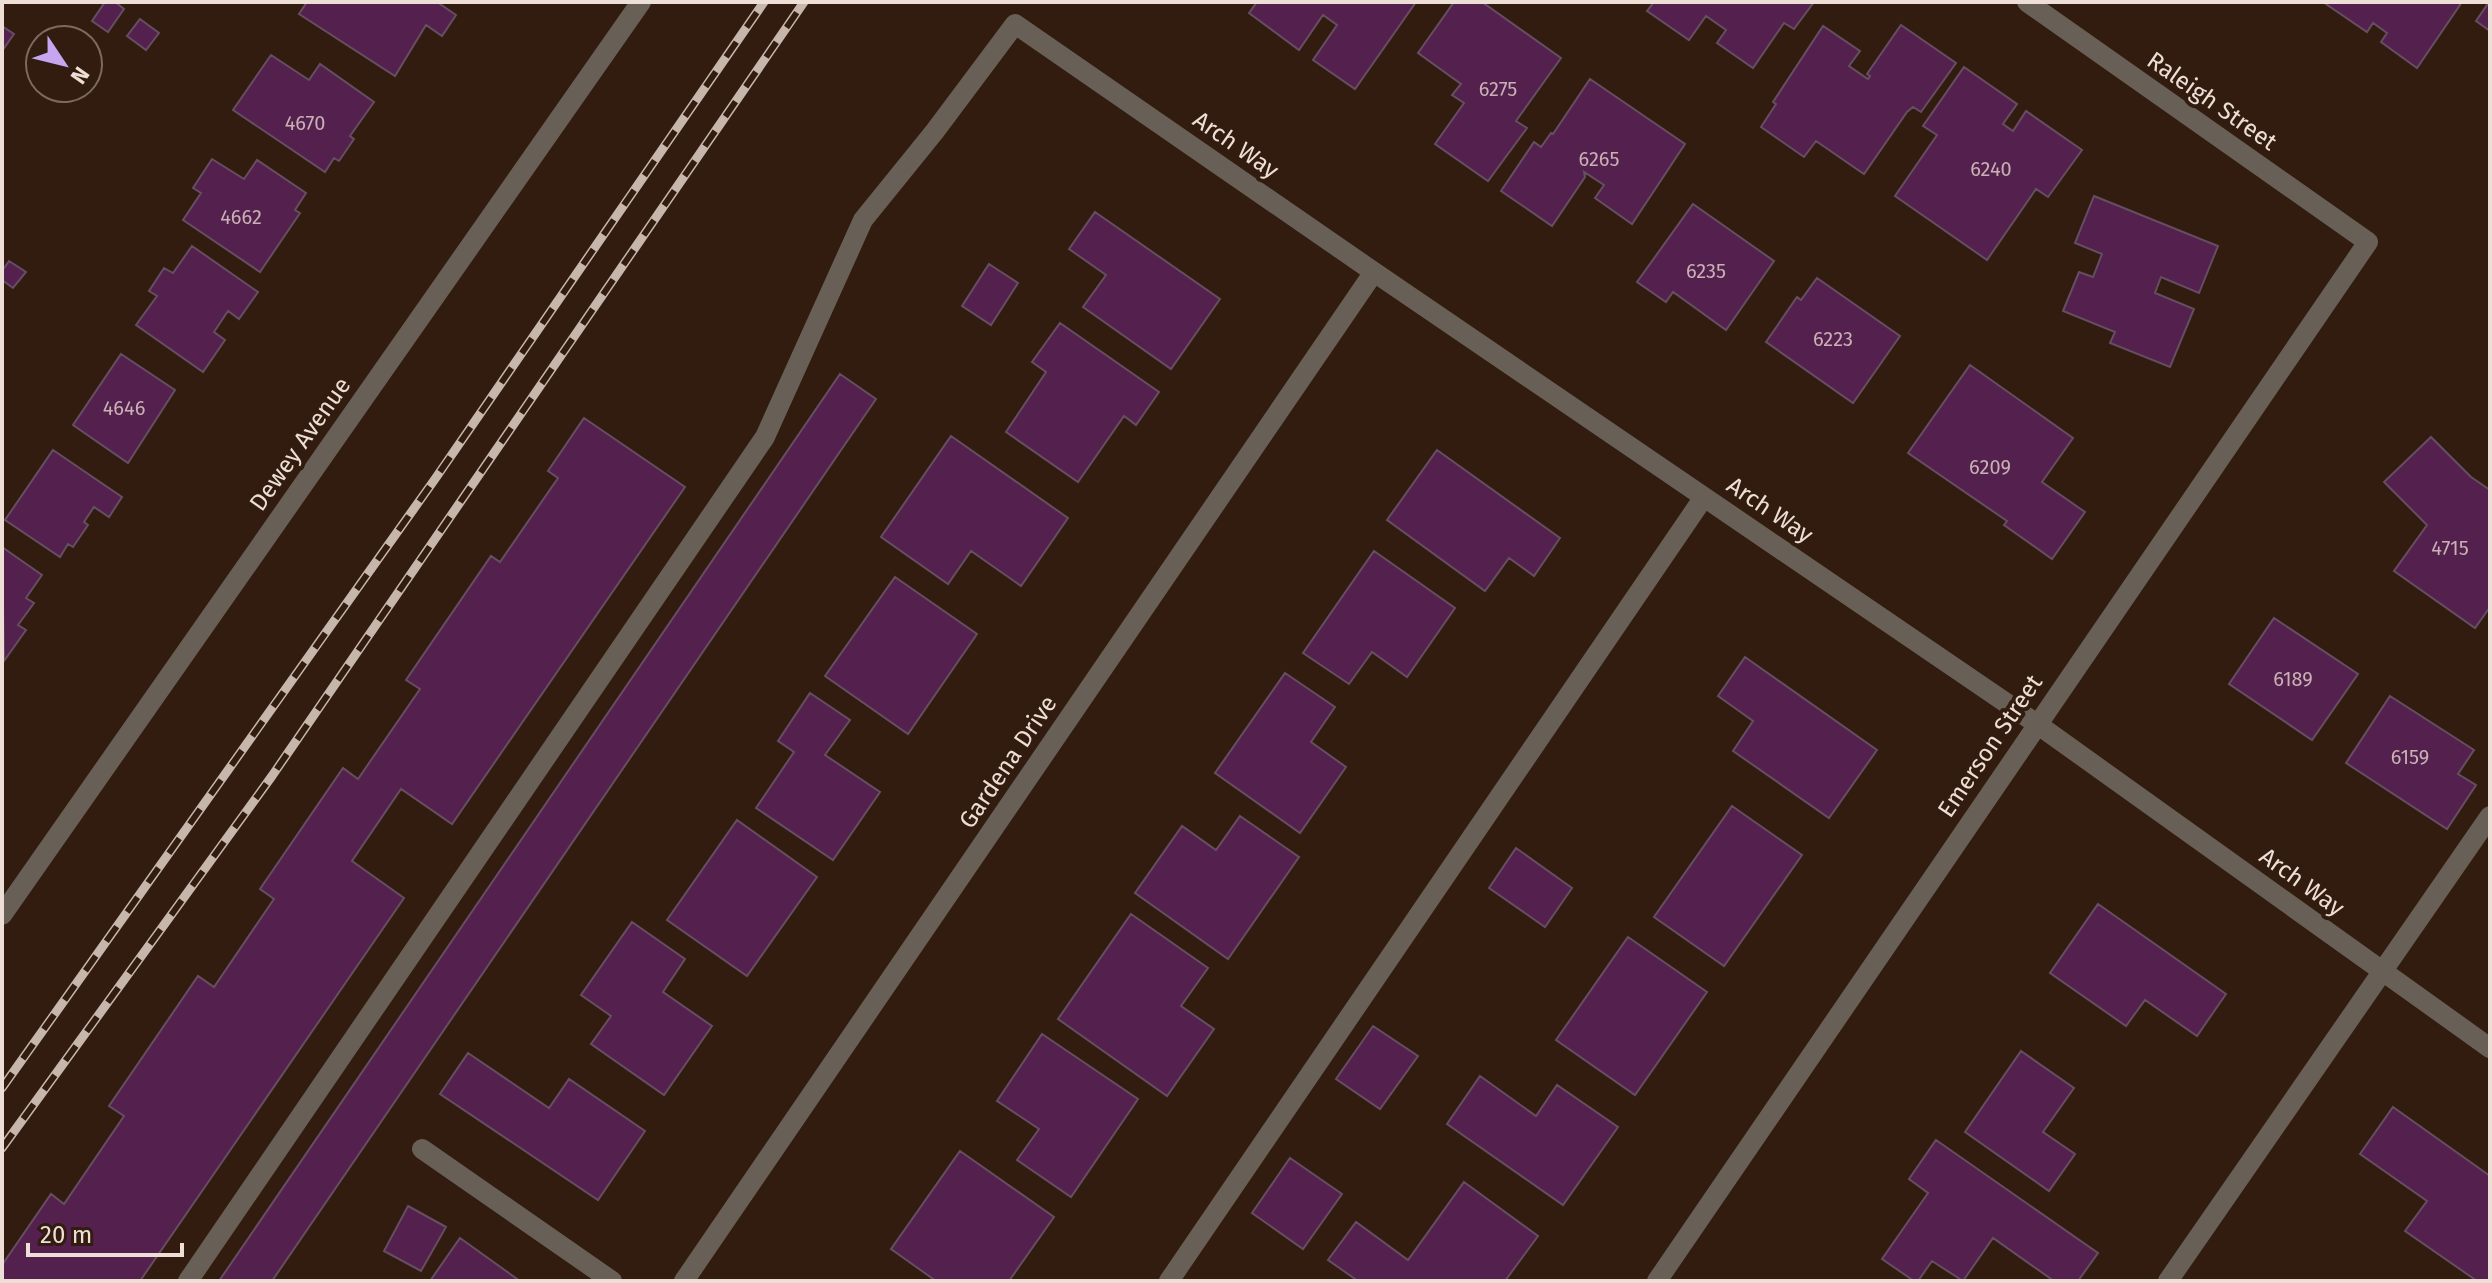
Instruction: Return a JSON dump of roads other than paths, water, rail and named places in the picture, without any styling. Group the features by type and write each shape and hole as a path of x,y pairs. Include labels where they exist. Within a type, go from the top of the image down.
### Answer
{"street":[{"name":"Dewey Avenue","path":"2,915 641,2"},
{"name":"Raleigh Street","path":"2027,2 2368,242"},
{"name":"Arch Way","path":"188,1281 765,437 863,220 1015,24 2037,724 2490,1048"},
{"name":"Emerson Street","path":"1657,1281 2368,242"},
{"name":"Gardena Drive","path":"684,1281 1374,272"},
{"path":"1169,1281 1704,497"},
{"path":"2168,1281 2490,816"},
{"path":"422,1149 612,1281"}],"railway":[{"path":"2,1088 435,479 764,2"},
{"path":"2,1148 272,776 804,2"}]}
